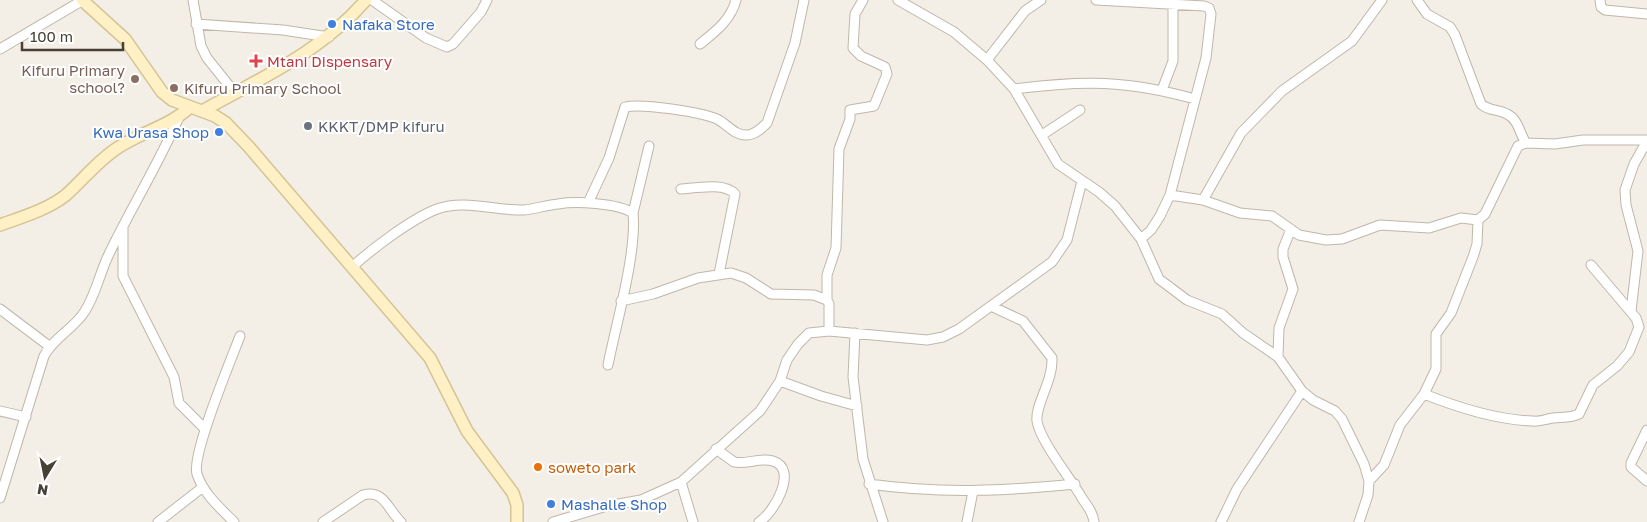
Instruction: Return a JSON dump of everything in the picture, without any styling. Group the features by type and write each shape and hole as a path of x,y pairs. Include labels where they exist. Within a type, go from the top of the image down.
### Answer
{"street":[{"path":"0,49 82,0 125,39 162,92 172,100 189,108 202,111 226,123 249,147 430,358 468,431 513,493 518,505 517,522"},
{"path":"193,0 201,46 235,93"},
{"path":"202,111 299,57 329,38 366,0"},
{"path":"372,0 426,38 447,47 453,44 481,12 487,0"},
{"path":"700,44 713,34 728,17 736,0"},
{"path":"588,204 609,158 625,107 647,107 711,117 737,133 748,136 759,131 767,123 795,43 804,0"},
{"path":"829,331 827,275 836,248 840,149 850,119 850,110 874,106 887,71 885,67 855,53 853,48 855,14 863,0"},
{"path":"1096,0 1210,4 1211,14 1206,58 1170,195 1151,230 1141,239"},
{"path":"1203,200 1241,133 1282,90 1352,41 1382,0"},
{"path":"1417,0 1427,14 1450,27 1455,35 1484,108 1511,117 1519,126 1526,143"},
{"path":"1600,0 1601,7 1605,10 1647,14"},
{"path":"902,1 954,32 987,60 1014,89 1058,164 1114,206 1141,239 1159,279 1172,291 1187,300 1222,314 1243,333 1278,357 1302,391 1313,400 1335,411 1342,418 1364,464 1369,481 1368,496 1359,522"},
{"path":"987,60 1004,36 1037,1"},
{"path":"1162,90 1173,60 1173,3"},
{"path":"196,24 284,30 329,38"},
{"path":"1014,89 1076,82 1110,82 1162,90 1195,99"},
{"path":"0,225 24,217 58,201 100,161 120,146 178,117 189,108"},
{"path":"1042,135 1080,110"},
{"path":"0,498 40,368 49,346 75,324 85,311 109,254 163,153 178,117"},
{"path":"1369,481 1384,465 1400,425 1424,394 1436,369 1436,334 1451,313 1473,257 1477,244 1478,220 1490,208 1518,146 1526,143 1555,144 1584,140 1647,140 1634,164 1625,190 1626,205 1638,252 1631,311"},
{"path":"608,365 630,256 633,213 649,146"},
{"path":"553,522 608,506 641,500 681,482 760,411 780,381 787,360 798,344 810,334 829,331 927,340 943,337 993,306 1052,262 1061,251 1067,240 1082,181"},
{"path":"681,189 719,188 729,189 735,194 719,274"},
{"path":"1170,195 1203,200 1240,213 1272,216 1299,235 1314,239 1342,239 1380,225 1429,228 1461,218 1478,220"},
{"path":"352,267 373,248 438,209 473,205 524,210 561,203 626,209 633,213"},
{"path":"123,228 123,276 174,377 179,403 205,429"},
{"path":"1278,357 1279,328 1293,289 1283,257 1283,249 1291,229"},
{"path":"1424,394 1482,414 1512,419 1536,422 1549,418 1572,417 1579,414 1593,385 1617,366 1629,352 1643,329 1631,311 1591,265"},
{"path":"621,301 653,294 719,274 739,275 771,294 814,295 828,300"},
{"path":"993,306 1023,321 1052,358 1051,379 1037,414 1037,423 1063,470 1075,484 1093,514 1094,522"},
{"path":"0,309 14,322 49,346"},
{"path":"855,333 853,377 863,459 883,522"},
{"path":"234,522 203,487 196,471 205,429 240,336"},
{"path":"780,381 821,396 857,406"},
{"path":"1222,522 1237,489 1302,391"},
{"path":"0,412 26,417"},
{"path":"1647,430 1631,463 1635,473 1647,481"},
{"path":"716,450 734,462 766,460 775,462 783,469 784,475 778,500 773,511 759,522"},
{"path":"681,482 693,522"},
{"path":"870,484 932,492 1014,490 1075,484"},
{"path":"158,522 203,487"},
{"path":"967,522 973,491"},
{"path":"323,522 363,495 370,493 379,496 401,522"}],"place":[{"name":"Nafaka Store","path":"332,24"},
{"name":"Mtani Dispensary","path":"256,61"},
{"name":"Kifuru Primary school?","path":"135,79"},
{"name":"Kifuru Primary School","path":"174,88"},
{"name":"KKKT/DMP kifuru","path":"308,126"},
{"name":"Kwa Urasa Shop","path":"219,132"},
{"name":"soweto park","path":"538,467"},
{"name":"Mashalle Shop","path":"551,504"}]}
